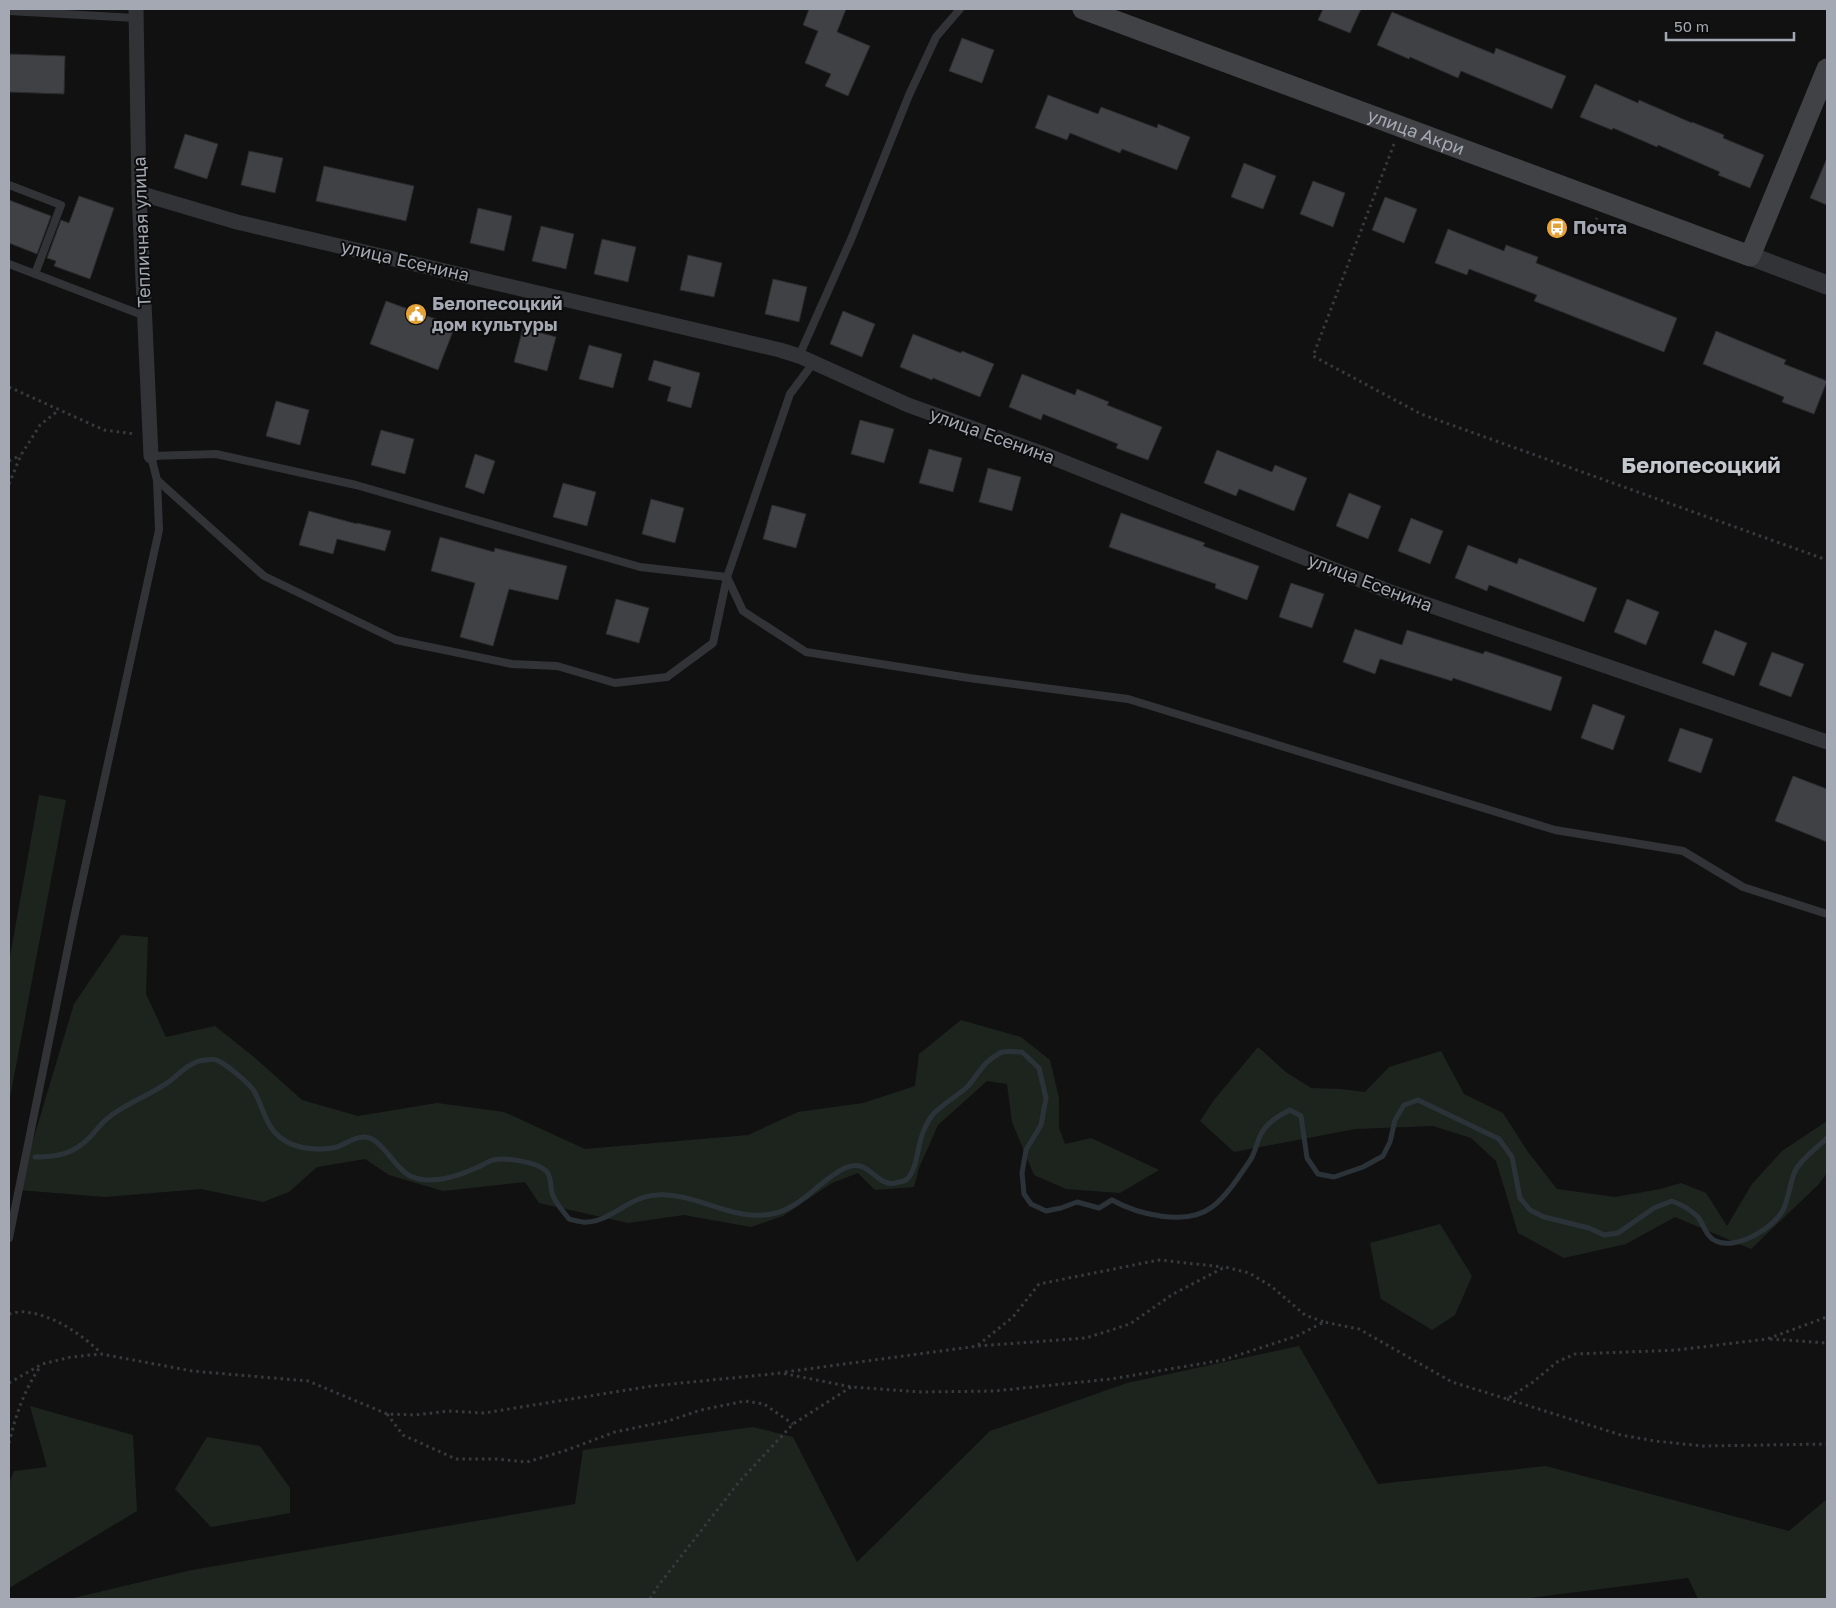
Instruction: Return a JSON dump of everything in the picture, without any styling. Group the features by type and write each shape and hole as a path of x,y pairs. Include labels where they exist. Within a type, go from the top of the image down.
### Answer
{"main road":[{"name":"улица Акри","path":"1083,9 1750,256"},
{"path":"1750,256 1827,68"}],"street":[{"name":"Тепличная улица","path":"136,13 139,193 151,456"},
{"name":"улица Есенина","path":"139,193 237,222 799,356 908,406 1041,453 1388,591 1827,742"},
{"path":"1750,256 1827,285"}],"lane":[{"path":"100,9 106,16"},
{"path":"799,356 852,237 909,95 936,38 960,9"},
{"path":"9,11 106,16 136,13"},
{"path":"9,186 61,205 35,274"},
{"path":"9,264 145,316"},
{"path":"157,480 264,576 396,640 512,664 557,666 615,683 667,677 713,643 727,577 790,394 814,362"},
{"path":"9,1238 77,903 159,530 157,480 151,456 216,454 356,485 640,567 727,577"},
{"path":"727,577 743,611 806,652 969,678 1128,699 1555,830 1683,851 1743,887 1827,914"}],"path":[{"path":"1401,127 1313,356 1421,414 1827,560"},
{"path":"9,387 104,430 150,437"},
{"path":"9,484 21,455 40,425 59,410"},
{"path":"9,461 21,455"},
{"path":"978,1346 1013,1317 1039,1284 1159,1260 1225,1267 1249,1273 1271,1286 1305,1315 1324,1322 1359,1329 1452,1382 1622,1435 1702,1446 1827,1444"},
{"path":"9,1383 42,1364 71,1356 102,1354 192,1371 308,1381 387,1414 484,1413 652,1386 782,1373 978,1346 1086,1338 1130,1324 1173,1294 1225,1267"},
{"path":"9,1314 23,1312 42,1316 65,1326 85,1338 102,1354"},
{"path":"1767,1339 1827,1317"},
{"path":"782,1373 852,1387 921,1392 995,1392 1111,1379 1223,1360 1297,1336 1324,1322"},
{"path":"1507,1400 1557,1362 1576,1354 1677,1350 1767,1339 1827,1343"},
{"path":"9,1443 18,1409 29,1383 42,1364"},
{"path":"650,1599 658,1586 739,1482 792,1424 852,1387"},
{"path":"387,1414 403,1435 456,1459 496,1459 527,1462 567,1450 615,1432 668,1421 701,1410 744,1400 764,1404 792,1424"}],"shaded area":[{"path":"39,795 66,800 9,1103 9,962"},
{"path":"121,935 148,937 146,994 166,1037 215,1026 254,1057 302,1100 358,1116 437,1103 504,1112 585,1149 748,1135 798,1112 863,1103 915,1086 919,1054 961,1020 1021,1037 1050,1060 1059,1098 1059,1128 1065,1144 1091,1138 1159,1170 1120,1193 1066,1189 1034,1175 1012,1122 1007,1084 987,1081 938,1125 919,1168 914,1187 875,1190 858,1173 832,1183 783,1216 751,1227 684,1215 628,1223 539,1203 525,1182 443,1191 389,1175 365,1159 317,1167 289,1192 263,1202 201,1189 105,1197 18,1190 74,1004"},
{"path":"1258,1047 1287,1073 1311,1088 1365,1092 1389,1067 1441,1051 1464,1094 1503,1113 1528,1152 1557,1189 1615,1197 1660,1189 1681,1183 1706,1193 1727,1226 1752,1184 1782,1151 1827,1121 1827,1173 1819,1184 1751,1249 1675,1217 1626,1244 1564,1258 1518,1233 1496,1161 1471,1138 1433,1126 1355,1129 1234,1152 1200,1121 1214,1100"},
{"path":"1440,1224 1472,1276 1455,1315 1432,1330 1381,1299 1370,1243"},
{"path":"1299,1346 1378,1484 1546,1466 1789,1531 1827,1499 1827,1599 1698,1599 1688,1578 1523,1599 69,1599 192,1570 575,1504 583,1450 753,1427 793,1437 857,1562 990,1431 1127,1383"},
{"path":"30,1406 133,1435 137,1511 9,1588 9,1484 14,1471 47,1467"},
{"path":"207,1437 260,1446 290,1488 290,1513 211,1527 175,1489"}],"building":[{"path":"809,9 846,9 837,32 870,46 848,96 825,86 831,74 805,63 818,31 803,25"},
{"path":"1323,9 1361,9 1350,33 1318,20"},
{"path":"1392,12 1494,54 1496,48 1566,76 1552,109 1461,71 1458,78 1377,45"},
{"path":"962,38 994,50 982,83 949,71"},
{"path":"9,54 65,56 64,94 9,92"},
{"path":"1595,84 1638,103 1639,100 1724,135 1723,138 1764,155 1750,188 1718,175 1720,172 1658,145 1657,147 1613,128 1612,130 1580,117"},
{"path":"1048,95 1098,114 1101,107 1157,128 1158,124 1190,137 1177,170 1122,149 1120,153 1070,133 1067,140 1035,128"},
{"path":"185,134 218,144 207,179 174,168"},
{"path":"249,151 283,158 275,193 241,185"},
{"path":"1827,158 1827,205 1810,198"},
{"path":"1244,163 1276,176 1263,209 1231,197"},
{"path":"324,166 414,186 406,221 316,201"},
{"path":"1313,181 1345,193 1333,227 1300,214"},
{"path":"79,196 114,208 90,279 54,266 56,261 47,258 61,220 69,223"},
{"path":"1385,197 1417,209 1404,243 1372,230"},
{"path":"9,200 51,216 37,254 9,243"},
{"path":"478,208 512,216 504,251 470,243"},
{"path":"541,226 574,234 566,269 532,261"},
{"path":"1448,229 1504,251 1506,245 1538,257 1536,263 1677,318 1664,352 1534,301 1537,295 1469,269 1467,275 1435,263"},
{"path":"602,239 636,247 628,282 594,274"},
{"path":"688,255 722,263 714,297 680,290"},
{"path":"773,279 807,287 799,322 765,314"},
{"path":"386,301 455,326 438,370 370,344"},
{"path":"843,311 875,324 862,357 830,344"},
{"path":"523,328 556,337 547,371 514,362"},
{"path":"1716,331 1786,360 1784,364 1827,381 1814,414 1782,402 1784,397 1703,364"},
{"path":"913,334 994,364 980,397 900,367"},
{"path":"589,345 622,354 613,388 579,379"},
{"path":"654,360 700,373 691,408 667,401 671,387 648,380"},
{"path":"1022,374 1075,395 1077,389 1109,402 1107,405 1162,427 1148,460 1116,448 1118,444 1043,414 1041,420 1009,407"},
{"path":"276,401 309,410 300,445 266,436"},
{"path":"860,420 894,429 884,463 851,454"},
{"path":"381,430 414,439 405,474 371,465"},
{"path":"929,449 962,458 953,492 919,483"},
{"path":"1217,450 1272,472 1275,465 1307,478 1294,511 1239,489 1236,496 1204,483"},
{"path":"475,454 495,461 484,494 465,487"},
{"path":"988,468 1021,477 1012,511 979,502"},
{"path":"563,483 596,492 587,526 553,517"},
{"path":"1349,493 1381,506 1368,539 1336,526"},
{"path":"651,499 684,508 675,543 642,534"},
{"path":"772,505 806,514 796,548 763,539"},
{"path":"309,511 391,531 385,551 337,539 333,554 299,545"},
{"path":"1121,513 1205,543 1203,546 1259,566 1247,600 1215,588 1216,584 1109,547"},
{"path":"1411,518 1443,531 1430,564 1398,551"},
{"path":"440,537 494,552 495,548 567,566 558,600 509,589 493,646 460,637 475,583 431,571"},
{"path":"1468,545 1517,564 1519,558 1597,588 1584,622 1489,585 1487,591 1455,578"},
{"path":"1291,583 1324,594 1312,628 1279,617"},
{"path":"616,599 649,608 639,643 606,634"},
{"path":"1627,599 1659,612 1646,645 1614,632"},
{"path":"1355,629 1402,645 1407,630 1483,654 1485,651 1562,677 1551,711 1453,678 1452,681 1380,659 1375,674 1343,662"},
{"path":"1715,630 1747,643 1734,676 1702,663"},
{"path":"1772,652 1804,664 1791,697 1759,685"},
{"path":"1593,704 1625,716 1613,750 1581,738"},
{"path":"1680,728 1713,739 1701,773 1668,761"},
{"path":"1793,776 1827,789 1827,842 1775,821"}],"waterway":[{"path":"35,1157 58,1155 71,1151 84,1143 103,1122 115,1113 163,1086 190,1065 205,1060 216,1060 252,1088 270,1126 275,1132 289,1143 300,1147 331,1148 365,1137 378,1143 406,1173 413,1177 429,1180 453,1176 498,1159 530,1163 543,1168 549,1174 553,1197 557,1204 569,1219 580,1222 596,1221 605,1218 647,1196 657,1195 672,1195 731,1211 761,1215 776,1213 795,1205 827,1179 845,1168 861,1166 885,1182 902,1182 906,1180 913,1170 924,1130 934,1113 966,1088 984,1065 1002,1052 1007,1051 1022,1052 1039,1068 1046,1098 1041,1125 1026,1150 1022,1173 1024,1194 1031,1204 1046,1211 1077,1202 1099,1208 1112,1200 1148,1214 1176,1217 1201,1213 1218,1202 1233,1185 1251,1159 1261,1134 1267,1126 1277,1117 1290,1110 1301,1116 1307,1158 1318,1174 1334,1177 1363,1167 1383,1156 1390,1142 1395,1120 1404,1105 1418,1100 1499,1139 1512,1157 1520,1198 1530,1210 1544,1217 1589,1228 1604,1235 1618,1233 1654,1208 1672,1201 1683,1206 1698,1217 1710,1237 1716,1241 1734,1243 1754,1235 1773,1223 1784,1208 1793,1176 1798,1166 1827,1138"}],"place":[{"name":"Почта","path":"1557,228"},
{"name":"Белопесоцкий дом культуры","path":"416,314"}],"district":[{"name":"Белопесоцкий","path":"1701,465"}]}
